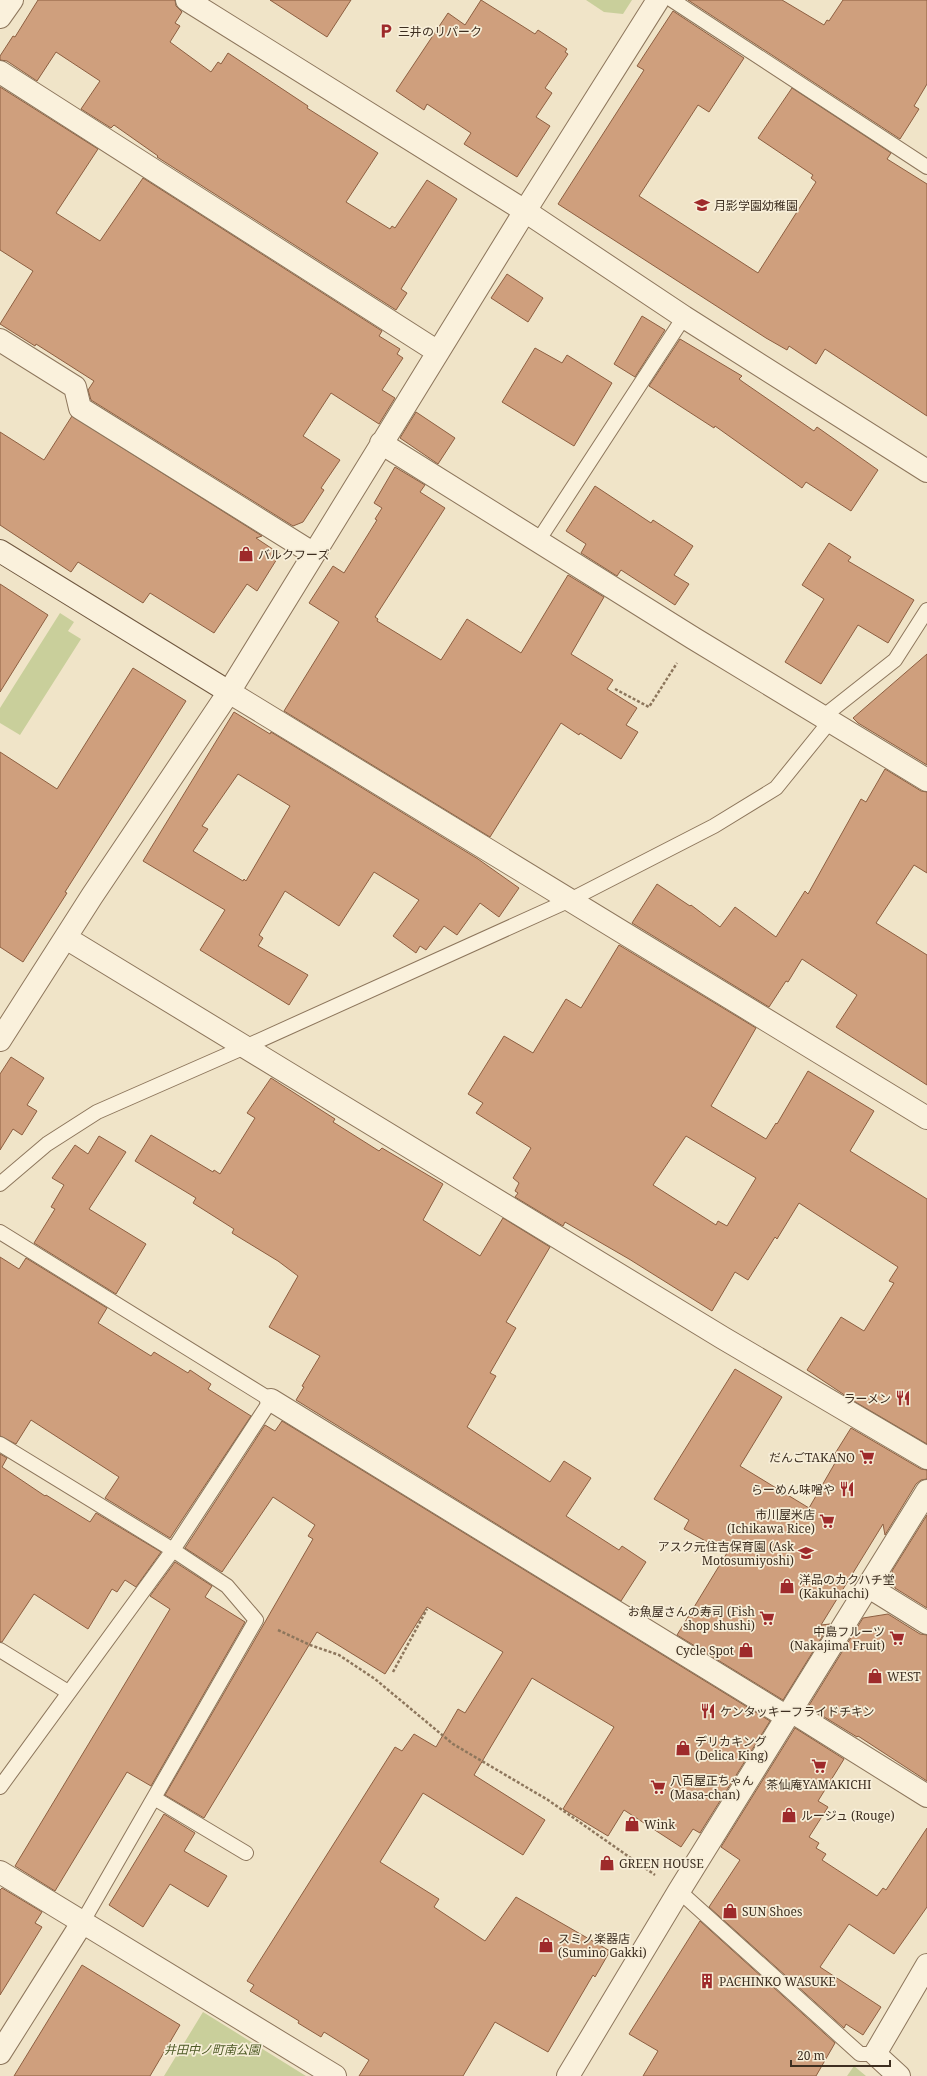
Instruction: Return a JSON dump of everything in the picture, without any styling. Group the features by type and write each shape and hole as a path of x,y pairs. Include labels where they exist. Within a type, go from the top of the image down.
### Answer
{"street":[{"path":"0,17 12,0"},
{"path":"188,0 525,211 684,317 927,471"},
{"path":"0,1040 229,692 381,443 658,0"},
{"path":"0,72 438,352"},
{"path":"0,340 75,387 80,408 314,554"},
{"path":"381,443 693,638 828,718 927,780"},
{"path":"0,551 927,1118"},
{"path":"66,938 724,1338 927,1458"},
{"path":"271,1400 927,1796"},
{"path":"568,2076 678,1891 869,1587 927,1491"},
{"path":"869,1587 927,1623"},
{"path":"0,1872 335,2076"},
{"path":"0,2053 82,1923"},
{"path":"899,2076 875,2054 927,1965"}],"lane":[{"path":"672,0 927,167"},
{"path":"538,541 684,317"},
{"path":"0,1184 47,1144 97,1112 245,1047 570,900 714,826 776,788 828,718 896,660 927,610"},
{"path":"0,1232 271,1400 173,1550 0,1787"},
{"path":"0,1444 173,1550 227,1586 256,1620 82,1923"},
{"path":"0,1650 68,1692"},
{"path":"154,1798 246,1853"},
{"path":"678,1891 860,2054 875,2054"}],"path":[{"path":"614,689 649,707 693,638"},
{"path":"393,1672 427,1609"},
{"path":"256,1620 310,1645 339,1655 375,1679 453,1744 548,1800 678,1891"}],"green space":[{"path":"586,0 632,0 623,14 604,12"},
{"path":"60,613 74,622 68,631 81,639 20,735 0,723 0,708"},
{"name":"井田中ノ町南公園","path":"203,2012 306,2076 164,2076"},
{"path":"854,2066 866,2076 847,2076"}],"building":[{"path":"38,0 175,0 176,6 182,12 175,23 180,26 170,42 211,72 218,62 221,64 228,53 308,106 307,108 378,153 346,202 390,229 392,226 395,228 427,180 457,199 401,289 407,293 396,310 157,157 158,156 114,125 111,128 81,109 100,81 56,52 37,81 7,61 0,60 0,56 13,36 15,37"},
{"path":"270,0 351,0 327,37"},
{"path":"481,0 535,34 538,30 567,49 565,52 568,54 545,88 552,93 536,117 550,126 517,177 464,144 471,133 427,104 424,110 396,91 448,13 465,25"},
{"path":"688,0 782,0 824,25 827,20 829,21 843,0 927,0 927,84 914,106 919,109 900,139"},
{"path":"673,11 744,58 709,112 698,105 639,196 758,273 816,182 811,178 813,175 758,138 792,88 891,153 887,159 927,184 927,416 825,349 816,364 789,346 787,350 766,338 558,204 644,70 637,66"},
{"path":"0,87 98,149 56,213 100,241 143,178 382,331 379,336 400,349 397,354 403,358 382,390 395,398 379,424 331,393 303,436 340,460 321,488 324,490 303,522 293,526 91,400 88,390 94,381 36,344 35,346 0,324 33,271 0,250"},
{"path":"507,274 543,298 528,322 491,298"},
{"path":"642,316 665,330 635,377 614,364"},
{"path":"680,339 742,376 739,379 743,382 814,431 817,427 878,470 851,511 806,482 802,488 715,426 714,428 649,386"},
{"path":"535,348 562,363 567,355 612,383 574,446 502,402"},
{"path":"416,412 455,438 438,464 400,438"},
{"path":"72,416 262,536 256,538 280,554 257,591 247,584 214,633 150,593 143,603 78,562 71,572 0,525 0,432 44,460"},
{"path":"395,467 425,485 420,492 445,508 375,617 378,619 377,621 441,660 467,619 521,653 568,575 604,597 571,654 613,680 607,689 637,708 626,725 638,732 621,759 580,733 579,735 561,723 490,837 284,711 339,622 309,603 333,566 344,573 377,520 375,519 382,508 374,503"},
{"path":"595,486 651,523 653,520 693,546 674,575 689,584 675,605 621,570 617,576 581,553 586,544 566,531"},
{"path":"829,543 851,557 848,561 914,600 888,643 858,625 821,684 785,662 824,599 802,585"},
{"path":"0,584 48,615 0,692"},
{"path":"927,654 927,765 858,723 853,718"},
{"path":"133,668 186,701 65,892 67,893 23,962 0,947 0,752 57,789"},
{"path":"234,712 270,734 271,732 478,859 519,888 499,917 480,903 457,935 444,926 426,950 420,946 416,953 393,936 419,900 374,872 339,926 285,891 259,935 263,938 258,946 308,975 289,1005 200,950 225,910 143,861","holes":["238,774 290,806 246,881 244,879 243,881 193,851 208,829 202,826"]},
{"path":"885,769 921,791 927,792 927,873 914,865 876,923 927,955 927,1085 836,1027 857,995 802,959 788,982 786,981 769,1007 632,923 657,884 690,906 691,905 720,927 735,907 776,937 805,891 808,894 861,799 866,802"},
{"path":"619,945 756,1028 711,1106 766,1139 776,1123 777,1124 808,1071 874,1111 850,1151 927,1199 927,1444 852,1400 807,1370 841,1317 864,1331 894,1283 889,1281 898,1267 799,1203 777,1239 775,1237 748,1280 735,1272 712,1311 629,1259 565,1222 563,1226 515,1197 518,1193 515,1191 519,1183 513,1178 531,1148 476,1113 483,1103 468,1094 504,1036 533,1053 566,999 581,1008","holes":["686,1136 756,1178 727,1226 718,1221 716,1225 653,1185"]},
{"path":"11,1057 44,1078 27,1105 37,1111 22,1135 13,1129 0,1150 0,1074"},
{"path":"271,1078 335,1119 333,1122 379,1151 382,1148 443,1184 423,1220 480,1256 503,1218 550,1247 506,1322 516,1328 490,1373 496,1376 467,1427 550,1482 564,1461 591,1478 566,1516 619,1550 622,1546 646,1562 621,1601 296,1400 304,1387 302,1386 320,1356 269,1327 298,1276 278,1261 232,1233 234,1229 193,1203 196,1198 135,1161 151,1135 213,1172 214,1170 220,1174 255,1118 247,1113"},
{"path":"99,1136 126,1152 89,1209 146,1244 116,1294 34,1243 55,1209 51,1207 64,1185 52,1178 75,1145 88,1154"},
{"path":"0,1257 19,1269 26,1258 107,1308 98,1323 151,1356 154,1352 188,1373 190,1370 211,1384 208,1389 251,1416 170,1538 105,1498 119,1477 31,1420 16,1444 0,1436"},
{"path":"735,1369 782,1397 740,1466 809,1508 835,1463 831,1460 851,1428 921,1469 927,1470 927,1479 921,1480 916,1484 885,1535 883,1524 821,1625 830,1624 783,1700 677,1635 727,1553 684,1529 689,1520 654,1499"},
{"path":"282,1421 770,1721 700,1833 693,1829 681,1847 624,1810 608,1836 563,1809 614,1727 532,1678 474,1775 545,1820 523,1855 423,1793 380,1862 439,1899 434,1907 485,1941 516,1897 610,1951 595,1977 593,1975 548,2052 495,2022 463,2076 359,2076 369,2060 324,2032 321,2037 298,2023 299,2021 250,1991 254,1985 247,1981 395,1747 402,1751 414,1734 436,1747 458,1709 465,1713 503,1652 427,1607 385,1674 317,1632 204,1818 165,1795 313,1539 308,1536 315,1525 273,1497 222,1572 185,1548 265,1425 275,1431"},
{"path":"0,1454 7,1458 2,1467 45,1496 46,1495 90,1522 96,1513 161,1552 136,1587 125,1580 117,1592 112,1589 88,1629 34,1594 2,1642 0,1642"},
{"path":"927,1515 927,1608 895,1588 892,1571"},
{"path":"175,1562 212,1586 205,1597 245,1622 151,1786 127,1772 55,1891 15,1866 170,1609 150,1596"},
{"path":"888,1614 920,1634 927,1635 927,1781 858,1736 857,1737 808,1707 863,1618"},
{"path":"795,1728 844,1759 818,1801 828,1807 809,1837 819,1843 816,1848 826,1854 822,1860 877,1896 883,1888 886,1890 927,1828 927,1907 894,1954 849,1924 820,1967 881,2007 863,2035 846,2024 844,2028 709,1907 740,1860 721,1847"},
{"path":"164,1814 195,1833 184,1851 227,1876 208,1907 170,1884 143,1927 109,1905"},
{"path":"2,1888 42,1912 35,1923 42,1927 0,1995 0,1890"},
{"name":"PACHINKO WASUKE","path":"700,1921 835,2043 816,2076 643,2076 658,2051 629,2034"},
{"path":"82,1965 180,2025 150,2076 14,2076"}],"place":[{"name":"三井のリパーク","path":"386,31"},
{"name":"月影学園幼稚園","path":"702,205"},
{"name":"バルクフーズ","path":"246,554"},
{"name":"ラーメン","path":"903,1398"},
{"name":"だんごTAKANO","path":"867,1457"},
{"name":"らーめん味噌や","path":"847,1489"},
{"name":"市川屋米店 (Ichikawa Rice)","path":"827,1521"},
{"name":"アスク元住吉保育園 (Ask Motosumiyoshi)","path":"806,1553"},
{"name":"洋品のカクハチ堂 (Kakuhachi)","path":"787,1586"},
{"name":"お魚屋さんの寿司 (Fish shop shushi)","path":"767,1618"},
{"name":"中島フルーツ (Nakajima Fruit)","path":"897,1638"},
{"name":"Cycle Spot","path":"746,1650"},
{"name":"WEST","path":"875,1676"},
{"name":"ケンタッキーフライドチキン","path":"708,1711"},
{"name":"デリカキング (Delica King)","path":"683,1748"},
{"name":"茶仙庵YAMAKICHI","path":"819,1766"},
{"name":"八百屋正ちゃん (Masa-chan)","path":"658,1787"},
{"name":"ルージュ (Rouge)","path":"789,1815"},
{"name":"Wink","path":"632,1824"},
{"name":"GREEN HOUSE","path":"607,1863"},
{"name":"SUN Shoes","path":"730,1911"},
{"name":"スミノ楽器店 (Sumino Gakki)","path":"546,1945"},
{"name":"PACHINKO WASUKE","path":"707,1981"}]}
